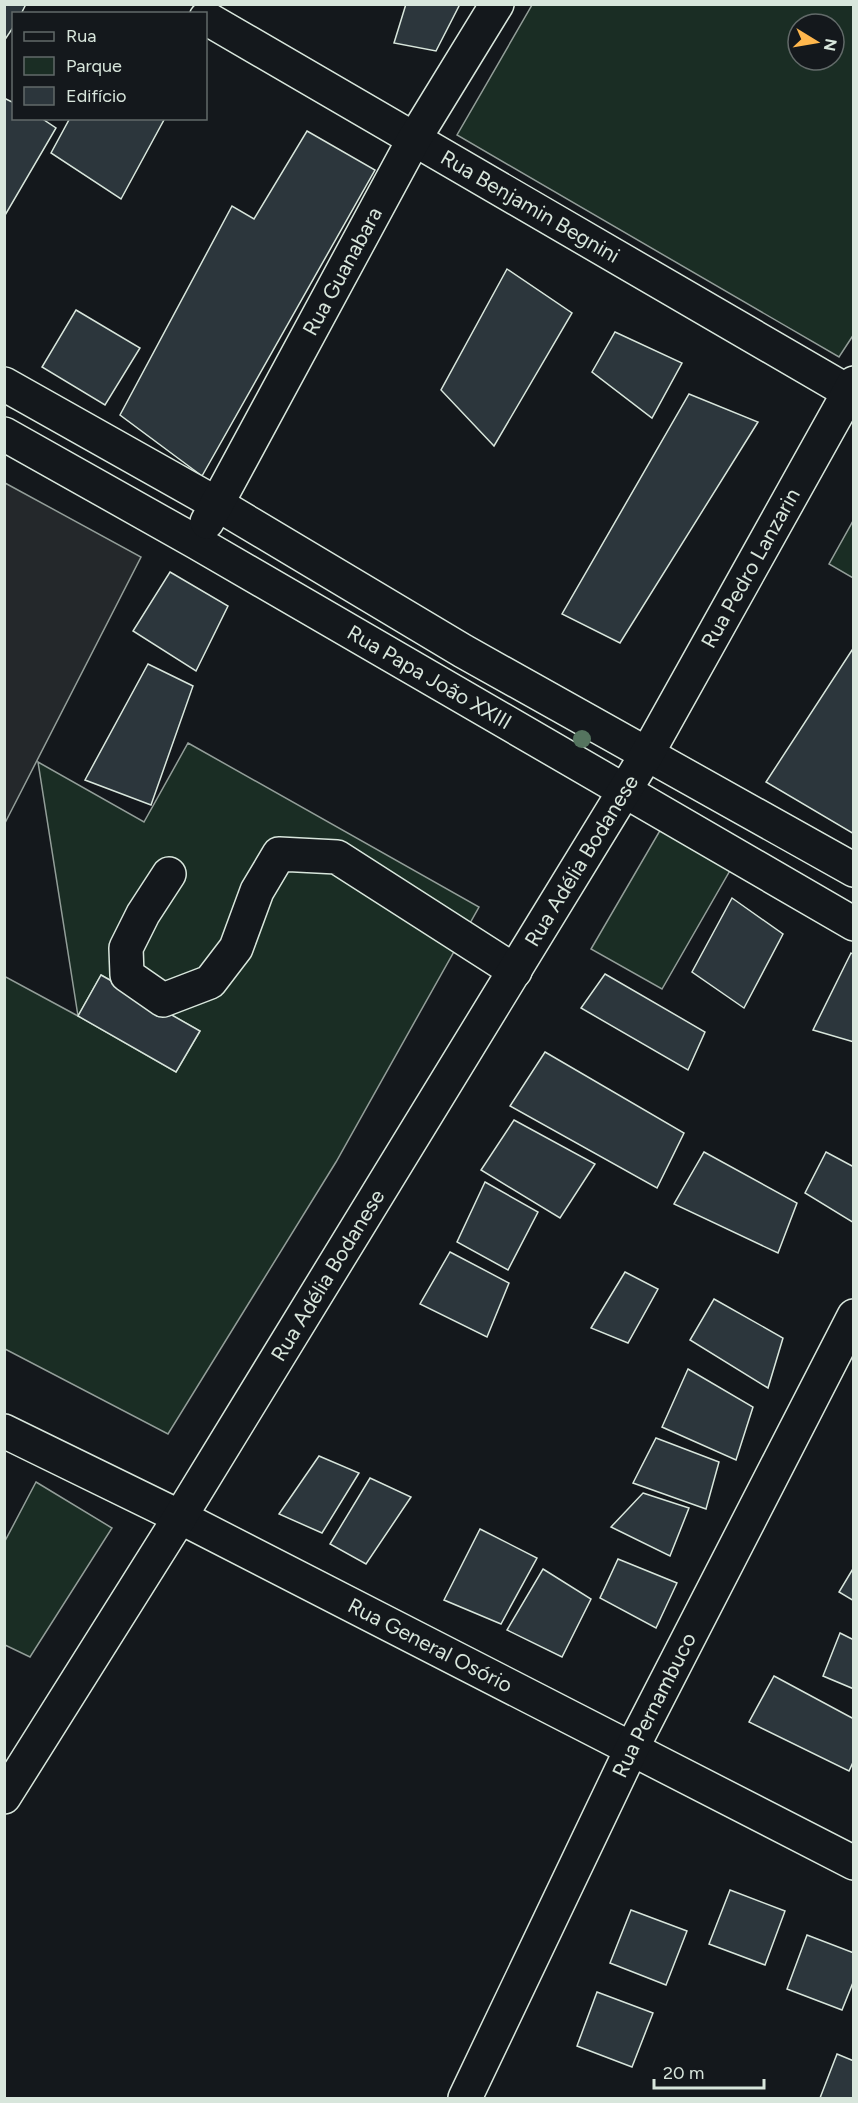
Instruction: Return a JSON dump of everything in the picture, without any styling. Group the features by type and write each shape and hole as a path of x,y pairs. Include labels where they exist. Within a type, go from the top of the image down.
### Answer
{"street":[{"name":"Rua Guanabara","path":"196,542 413,141 497,4"},
{"name":"Rua Benjamin Begnini","path":"207,19 413,141 852,390"},
{"name":"Rua Papa João XXIII","path":"4,384 101,441 217,504 463,651 854,870"},
{"name":"Rua Pedro Lanzarin","path":"647,754 852,390"},
{"name":"Rua Papa João XXIII","path":"4,434 196,542 854,924"},
{"path":"82,478 101,441"},
{"path":"444,687 463,651"},
{"name":"Rua Adélia Bodanese","path":"4,1797 180,1517 647,754"},
{"path":"170,874 143,914 126,948 126,975 163,1000 210,982 236,948 257,891 279,854 337,857 515,971"},
{"name":"Rua Pernambuco","path":"465,2098 632,1748 854,1316"},
{"name":"Rua General Osório","path":"4,1431 180,1517 854,1863"}],"green space":[{"path":"532,5 853,5 854,334 839,357 457,135"},
{"path":"853,521 853,578 829,564"},
{"path":"188,743 479,907 336,1162 168,1434 5,1349 4,976 78,1016 38,762 144,822","holes":["101,975 200,1031 176,1072 78,1016"]},
{"path":"662,827 732,867 662,989 591,949"},
{"path":"36,1482 112,1528 30,1657 5,1645 5,1541"}],"shaded area":[{"path":"5,483 141,557 5,823"}],"building":[{"path":"4,4 26,4 22,12 12,12 12,29 4,41"},
{"path":"406,4 460,4 436,51 394,43"},
{"path":"4,98 12,102 12,120 44,120 56,128 4,217"},
{"path":"69,120 164,120 121,199 51,153"},
{"path":"307,131 375,170 202,476 120,415 232,206 254,219"},
{"path":"507,269 572,313 494,446 441,390"},
{"path":"76,310 140,348 105,405 42,367"},
{"path":"615,332 682,363 652,418 592,372"},
{"path":"689,394 758,422 620,643 562,614"},
{"path":"170,572 228,606 196,671 133,631"},
{"path":"854,647 854,834 766,782"},
{"path":"148,664 193,686 151,805 85,780"},
{"path":"732,898 783,934 744,1008 692,972"},
{"path":"851,953 854,955 854,1042 813,1030"},
{"path":"605,974 705,1032 688,1070 581,1008"},
{"path":"101,975 200,1031 176,1072 78,1016"},
{"path":"545,1052 684,1133 657,1188 510,1106"},
{"path":"514,1120 595,1164 560,1218 481,1170"},
{"path":"704,1152 797,1203 778,1253 674,1204"},
{"path":"826,1152 854,1167 854,1223 805,1193"},
{"path":"485,1182 538,1212 508,1270 457,1242"},
{"path":"450,1252 509,1283 487,1337 420,1304"},
{"path":"625,1272 658,1289 628,1343 591,1328"},
{"path":"714,1299 783,1338 768,1388 690,1340"},
{"path":"688,1369 753,1407 736,1460 662,1427"},
{"path":"656,1438 719,1462 706,1509 633,1483"},
{"path":"319,1456 359,1473 322,1533 279,1514"},
{"path":"370,1478 411,1497 366,1564 330,1544"},
{"path":"643,1493 689,1508 670,1556 611,1527"},
{"path":"480,1529 537,1558 501,1624 444,1600"},
{"path":"618,1559 677,1583 656,1628 600,1598"},
{"path":"854,1567 854,1601 839,1592"},
{"path":"543,1569 591,1599 562,1657 507,1630"},
{"path":"840,1633 854,1640 854,1689 823,1676"},
{"path":"774,1676 854,1719 854,1760 849,1771 749,1722"},
{"path":"730,1890 785,1911 765,1965 709,1944"},
{"path":"631,1910 687,1931 666,1985 610,1963"},
{"path":"807,1935 854,1953 854,1980 842,2010 787,1989"},
{"path":"597,1992 653,2013 632,2067 577,2046"},
{"path":"837,2054 854,2061 854,2098 820,2098"}]}
